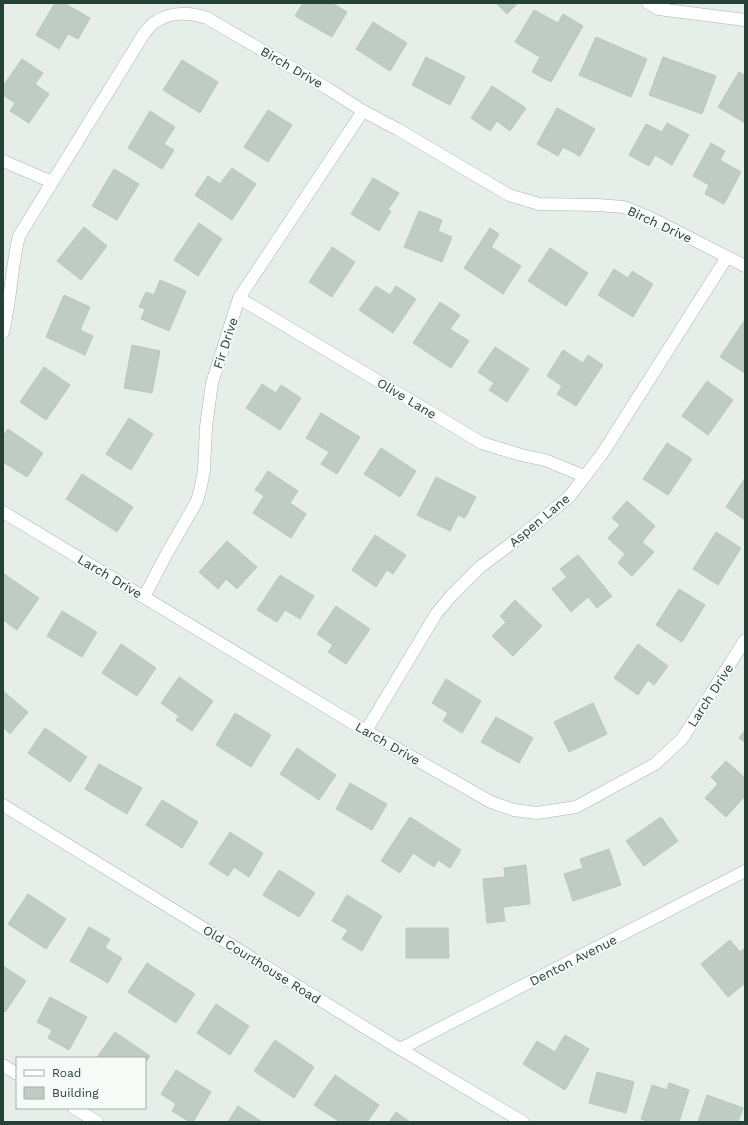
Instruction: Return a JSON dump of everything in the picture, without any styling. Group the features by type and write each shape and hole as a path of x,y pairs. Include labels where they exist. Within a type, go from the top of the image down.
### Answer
{"street":[{"path":"656,5 745,20"},
{"name":"Birch Drive","path":"3,332 10,294 14,258 19,236 145,32 157,20 174,14 194,14 208,18 327,88 363,111 399,130 509,195 539,204 597,205 624,208 651,218 745,266"},
{"name":"Fir Drive","path":"144,597 197,501 204,470 206,427 212,383 239,298 363,111"},
{"path":"3,161 52,182"},
{"name":"Aspen Lane","path":"366,731 436,614 450,596 480,567 569,497 621,425 727,257"},
{"name":"Olive Lane","path":"239,298 482,442 521,455 544,460 584,476"},
{"name":"Larch Drive","path":"3,512 366,731 491,802 514,810 536,813 576,807 655,764 682,739 745,640"},
{"name":"Old Courthouse Road","path":"3,805 400,1050 523,1122"},
{"name":"Denton Avenue","path":"400,1050 745,871"},
{"path":"3,1065 16,1073"},
{"path":"76,1109 97,1122"}],"building":[{"path":"55,3 64,3 90,18 78,39 68,34 59,49 36,35"},
{"path":"303,3 332,3 347,12 332,37 295,16"},
{"path":"496,3 518,3 507,14"},
{"path":"534,10 558,23 563,14 583,26 551,82 532,72 540,57 515,42"},
{"path":"373,22 407,43 390,71 356,49"},
{"path":"596,37 647,59 631,97 579,75"},
{"path":"426,57 465,77 450,105 412,85"},
{"path":"663,57 716,76 702,114 649,95"},
{"path":"22,59 43,73 35,84 49,94 29,123 10,111 15,103 3,95 3,86"},
{"path":"182,60 218,82 200,113 163,90"},
{"path":"739,72 745,75 745,123 718,107"},
{"path":"492,86 526,108 510,131 497,121 490,131 471,118"},
{"path":"557,108 595,129 580,156 563,147 558,156 537,144"},
{"path":"268,110 292,125 268,162 244,147"},
{"path":"150,111 175,127 164,144 174,150 162,169 128,148"},
{"path":"667,123 689,135 672,165 655,155 649,166 629,155 646,124 662,132"},
{"path":"711,143 725,151 720,160 741,172 724,204 705,194 709,185 693,176"},
{"path":"232,168 256,184 232,220 195,195 208,176 220,184"},
{"path":"114,169 139,184 117,220 92,206"},
{"path":"373,178 399,193 388,210 391,211 379,231 351,214"},
{"path":"419,211 442,220 438,231 452,237 442,262 404,247"},
{"path":"199,223 222,239 198,276 174,260"},
{"path":"84,227 107,246 81,280 57,261"},
{"path":"490,228 499,234 491,247 521,266 503,294 464,268"},
{"path":"332,247 355,262 332,297 309,282"},
{"path":"550,248 588,273 566,306 528,281"},
{"path":"614,269 628,278 632,271 653,284 633,317 598,295"},
{"path":"160,280 186,291 169,331 141,319 145,309 139,307 146,292 154,295"},
{"path":"376,286 390,295 396,286 416,299 393,333 359,310"},
{"path":"64,295 90,307 80,330 93,336 85,355 46,337"},
{"path":"440,302 460,315 450,329 469,341 451,368 413,343"},
{"path":"744,321 745,322 745,373 720,357"},
{"path":"132,345 160,351 152,393 124,388"},
{"path":"495,347 529,369 507,402 489,390 494,383 478,372"},
{"path":"563,350 583,363 588,355 603,365 576,406 557,394 562,386 547,376"},
{"path":"44,367 70,385 46,420 20,402"},
{"path":"707,381 733,400 708,435 682,416"},
{"path":"262,384 276,393 281,385 301,398 280,430 246,408"},
{"path":"321,413 360,437 337,474 321,464 329,452 306,438"},
{"path":"129,418 153,434 131,470 106,454"},
{"path":"8,429 43,453 27,477 3,462 3,436"},
{"path":"667,443 692,459 668,495 643,479"},
{"path":"381,448 416,471 400,497 364,474"},
{"path":"268,471 298,491 290,503 306,514 291,538 253,513 264,496 255,490"},
{"path":"82,474 133,507 117,532 66,499"},
{"path":"436,477 476,497 465,518 458,515 450,531 417,515"},
{"path":"745,478 745,520 726,507"},
{"path":"627,501 655,526 642,542 654,552 632,576 618,563 625,554 608,538 620,525 612,518"},
{"path":"716,532 741,548 718,585 693,569"},
{"path":"375,535 406,555 393,574 387,570 376,587 352,570"},
{"path":"227,541 257,567 237,589 226,579 218,589 199,572"},
{"path":"578,555 612,596 597,608 588,597 571,612 552,589 567,577 560,569"},
{"path":"4,574 39,598 17,630 3,620 3,613 5,610 3,609"},
{"path":"280,575 314,596 300,619 285,610 277,622 257,610"},
{"path":"679,589 705,605 682,642 656,625"},
{"path":"515,600 542,626 513,656 492,636 506,622 500,616"},
{"path":"336,606 370,629 346,664 328,652 333,645 317,634"},
{"path":"62,611 97,632 82,657 47,636"},
{"path":"121,644 156,668 137,696 102,673"},
{"path":"638,644 668,666 654,685 648,680 638,695 614,678"},
{"path":"179,677 213,701 192,731 176,720 179,716 161,703"},
{"path":"446,679 481,701 462,733 443,721 448,713 432,703"},
{"path":"3,691 28,712 10,734 3,727"},
{"path":"593,703 607,734 569,752 554,722"},
{"path":"235,713 271,735 251,767 216,745"},
{"path":"496,717 533,738 519,763 481,742"},
{"path":"45,728 87,757 70,782 28,753"},
{"path":"745,730 745,742 739,738"},
{"path":"297,748 336,775 319,800 280,774"},
{"path":"726,761 745,778 745,796 726,817 705,798 718,784 711,777"},
{"path":"99,764 142,788 127,814 85,789"},
{"path":"350,783 387,804 372,830 336,809"},
{"path":"162,800 198,822 182,848 146,825"},
{"path":"410,817 461,850 450,868 438,860 434,867 413,853 400,873 381,861"},
{"path":"661,817 678,841 644,866 626,841"},
{"path":"230,832 263,853 249,877 234,867 228,876 209,864"},
{"path":"609,849 621,885 573,901 564,874 583,868 580,859"},
{"path":"526,865 530,904 503,907 505,921 487,923 483,879 505,877 504,868"},
{"path":"279,870 315,893 299,917 263,895"},
{"path":"28,894 66,919 46,949 8,924"},
{"path":"347,895 382,916 362,951 342,939 348,930 332,921"},
{"path":"89,927 110,939 105,948 122,958 108,983 70,961"},
{"path":"406,928 448,928 449,958 406,958"},
{"path":"730,940 740,952 745,948 745,983 728,997 701,964"},
{"path":"147,963 195,994 176,1023 128,992"},
{"path":"3,966 26,981 5,1012 3,1011"},
{"path":"50,997 87,1017 69,1050 48,1038 52,1030 37,1022"},
{"path":"216,1004 249,1026 230,1055 197,1033"},
{"path":"115,1032 150,1056 146,1062 146,1057 98,1056"},
{"path":"565,1035 589,1049 565,1090 523,1064 537,1041 555,1052"},
{"path":"275,1040 314,1067 294,1098 254,1071"},
{"path":"176,1070 211,1092 193,1122 190,1122 172,1111 176,1104 161,1094"},
{"path":"597,1072 634,1082 626,1113 589,1103"},
{"path":"335,1075 379,1105 367,1122 340,1122 314,1105"},
{"path":"669,1083 689,1090 679,1122 650,1122 641,1119 652,1085 667,1090"},
{"path":"707,1095 743,1108 738,1122 698,1122"},
{"path":"238,1106 262,1122 228,1122"},
{"path":"396,1112 410,1122 389,1122"}]}
